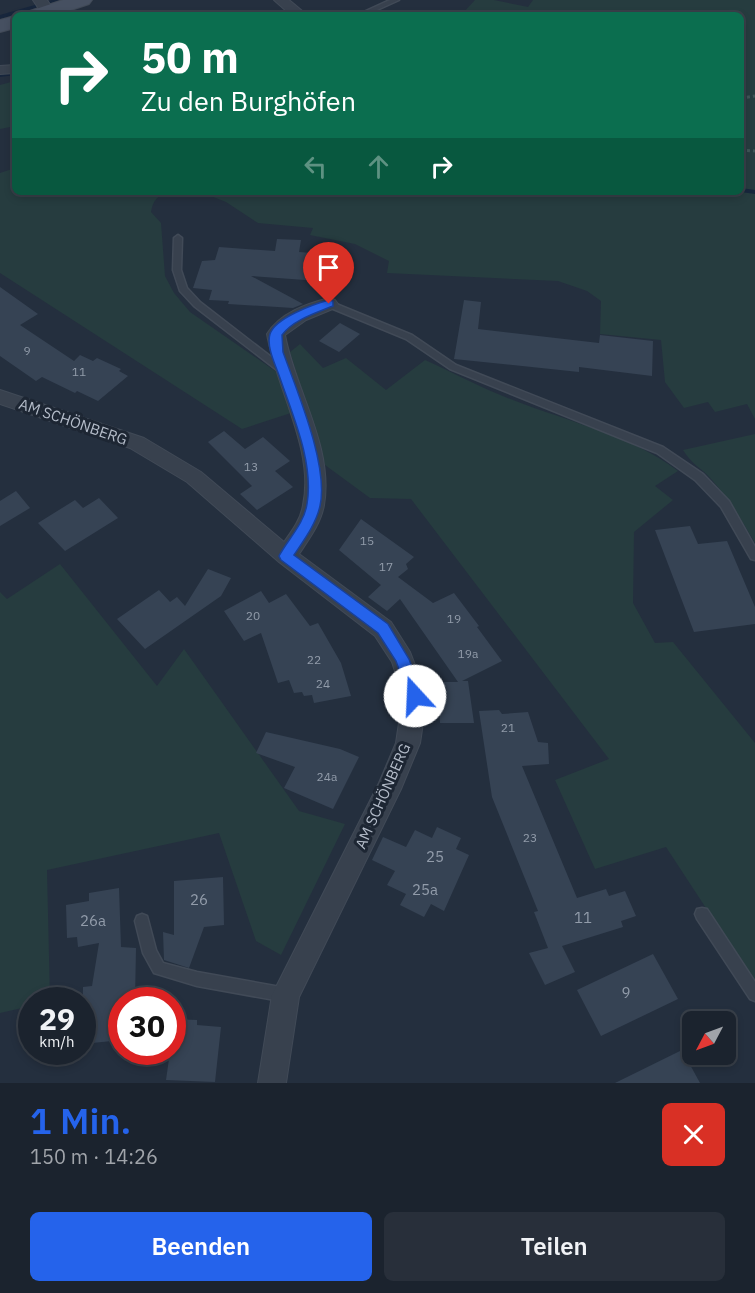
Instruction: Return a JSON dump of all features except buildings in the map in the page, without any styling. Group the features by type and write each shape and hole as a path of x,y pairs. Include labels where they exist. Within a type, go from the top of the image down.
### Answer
{"main road":[{"path":"42,7 82,0"}],"street":[{"path":"281,0 296,12"},
{"path":"286,556 304,529 314,505 314,482 311,456 278,352 276,334 281,327 306,312 329,304"},
{"name":"AM SCHÖNBERG","path":"0,397 136,443 194,477 286,556 383,629 402,659 415,696 408,743 389,789 286,994 272,1083"}],"lane":[{"path":"367,12 396,0"},
{"path":"178,238 177,270 183,289 228,329 285,372"},
{"path":"329,304 410,337 453,367 660,450 699,477 725,504 755,556"},
{"path":"702,914 755,994"},
{"path":"142,921 150,953 159,968 197,979 286,994"}],"green space":[{"path":"475,0 494,0 528,7 533,0 755,0 755,419 747,404 715,412 708,402 684,408 665,382 661,340 600,334 601,301 587,291 558,281 387,273 389,261 355,244 310,235 313,228 258,223 226,202 208,195 744,195 744,12 464,12"},
{"path":"12,82 12,127 0,129 0,85"},
{"path":"12,169 12,195 162,195 153,204 151,212 161,223 165,276 174,293 190,312 278,373 291,413 242,429 0,273 0,173"},
{"path":"300,344 323,368 346,358 386,390 425,360 502,396 620,439 660,459 678,471 655,486 673,500 634,532 633,603 655,643 673,642 755,743 755,983 666,847 595,869 555,780 609,759 411,499 370,498 325,465 290,352"},
{"path":"755,434 755,543 724,495 683,450"},
{"path":"60,564 157,686 184,649 299,811 345,824 281,955 256,941 219,833 47,870 50,987 18,987 18,1009 0,1013 0,592 7,599"}],"waterway":[{"path":"17,12 58,0"},
{"path":"0,17 12,13"},
{"path":"0,75 12,73"},
{"path":"744,190 755,192"}],"route":[{"path":"329,304 306,312 281,327 276,334 278,352 311,456 314,482 314,505 304,529 286,556 383,629 402,659 415,696"}]}
